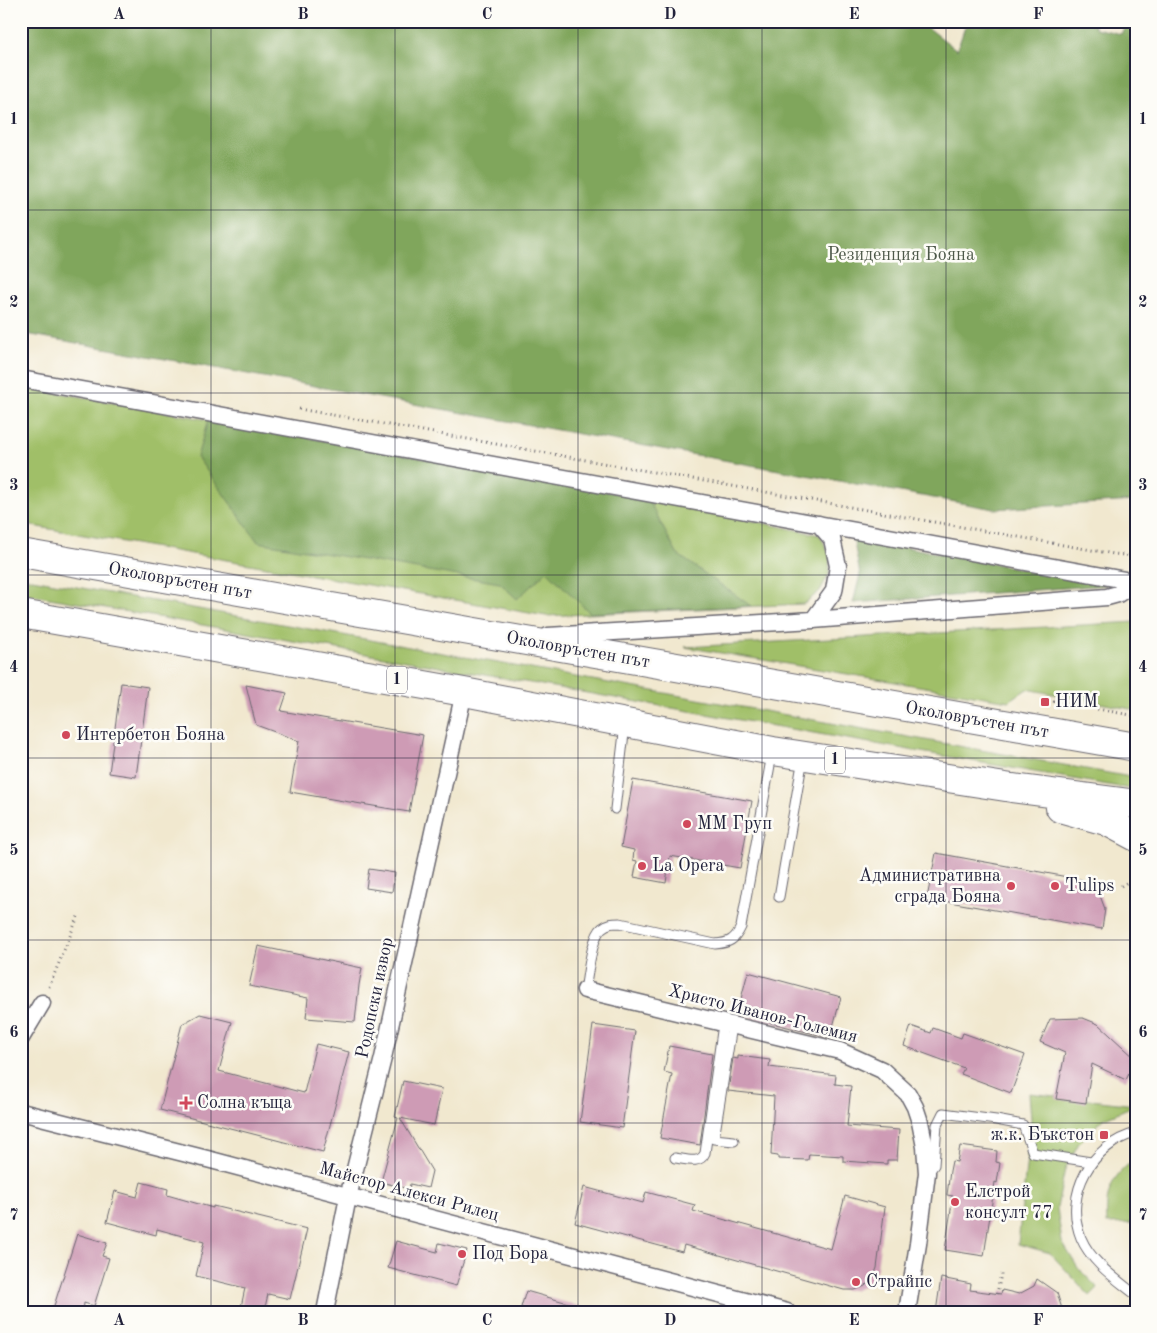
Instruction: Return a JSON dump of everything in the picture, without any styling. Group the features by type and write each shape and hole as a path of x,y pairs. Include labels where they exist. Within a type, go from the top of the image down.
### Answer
{"highway":[{"name":"Околовръстен път","path":"21,553 1136,747"},
{"name":"1","path":"21,614 464,692 772,751 1012,788 1136,804"},
{"path":"1012,788 1050,806 1106,821 1136,837"}],"street":[{"path":"21,379 1136,582"},
{"path":"813,620 834,590 838,566 832,539 819,524"},
{"path":"508,638 813,620 1107,597 1118,594 1136,582"},
{"name":"Родопски извор","path":"324,1312 348,1197 383,1058 464,692"},
{"name":"Христо Иванов-Големия","path":"585,990 840,1051 882,1070 908,1094 915,1107 925,1147 927,1173 907,1312"},
{"path":"21,1038 42,1003"},
{"name":"Майстор Алекси Рилец","path":"21,1112 211,1160 787,1312"}],"lane":[{"path":"615,809 625,722"},
{"path":"585,990 595,939 600,929 609,923 620,922 715,944 726,944 736,937 741,927 772,751"},
{"path":"779,898 803,756"},
{"path":"728,1025 714,1138 734,1141"},
{"path":"675,1158 698,1161 703,1158 705,1153 728,1025"},
{"path":"927,1173 934,1165 936,1132 943,1113 996,1120 1023,1126 1033,1154 1091,1162"},
{"path":"1136,1133 1110,1144 1091,1162 1079,1186 1076,1212 1081,1238 1094,1260 1136,1295"}],"path":[{"path":"297,409 1114,554 1136,556"},
{"path":"1053,701 1136,716"},
{"path":"1121,886 1136,877"},
{"path":"42,1003 79,914"},
{"path":"997,1294 1000,1274"}],"green space":[{"name":"Резиденция Бояна","path":"21,21 925,21 926,26 957,50 967,21 1091,21 1096,28 1121,34 1127,21 1136,21 1136,501 994,509 21,333"},
{"path":"21,386 648,499 820,535 830,556 829,574 820,591 804,604 546,616 21,524"},
{"path":"208,420 648,499 677,554 751,606 590,613 547,571 517,599 500,583 258,542 197,457"},
{"path":"853,537 1107,585 853,603 860,575"},
{"path":"21,577 1136,778 1136,790 21,593"},
{"path":"1136,622 1136,710 1027,689 1009,701 685,647"},
{"path":"1029,1093 1135,1105 1103,1119 1079,1143 1065,1169 1057,1208 1062,1242 1078,1268 1098,1288 1090,1296 1050,1253 1018,1244 1031,1119"},
{"path":"1136,1159 1136,1223 1107,1224 1107,1204 1111,1187 1120,1172"}],"building":[{"path":"121,683 148,687 136,777 109,773"},
{"path":"246,685 287,693 281,711 423,735 409,812 290,792 299,741 256,725"},
{"name":"ММ Груп","path":"633,780 752,801 740,868 670,856 666,883 634,877 637,861 633,860 634,850 621,847"},
{"name":"Административна сграда Бояна","path":"936,853 1084,880 1099,893 1105,909 1102,929 927,898"},
{"path":"369,869 395,873 392,892 366,888"},
{"path":"258,946 362,968 355,1022 306,1018 308,998 249,986"},
{"path":"748,972 841,997 830,1038 737,1014"},
{"path":"200,1014 232,1022 219,1071 304,1093 316,1044 349,1052 323,1152 160,1110 182,1024"},
{"path":"1083,1018 1098,1024 1136,1059 1126,1080 1092,1064 1086,1103 1056,1099 1065,1053 1040,1042 1050,1019"},
{"path":"593,1025 635,1031 622,1128 580,1122"},
{"path":"911,1026 931,1033 933,1028 961,1038 963,1033 1025,1055 1011,1093 961,1074 964,1068 904,1046"},
{"path":"669,1046 712,1054 700,1145 660,1138 672,1074 664,1072"},
{"path":"738,1056 770,1060 769,1067 836,1075 835,1084 851,1086 847,1126 899,1130 897,1160 887,1160 887,1164 843,1161 843,1156 809,1154 808,1160 778,1159 778,1156 771,1155 774,1096 728,1091 733,1058 738,1059"},
{"path":"403,1081 442,1089 434,1125 400,1118 432,1171 428,1188 410,1184 409,1189 381,1182 398,1118 395,1117"},
{"path":"960,1146 997,1151 996,1162 1000,1163 997,1183 995,1182 984,1256 945,1250 953,1196 947,1195 950,1171 952,1161 957,1162"},
{"path":"141,1182 168,1189 167,1195 213,1208 213,1206 307,1229 290,1299 268,1294 264,1312 240,1312 245,1288 196,1276 204,1242 157,1229 156,1235 107,1222 115,1191 137,1197"},
{"path":"584,1187 643,1203 646,1192 695,1205 693,1211 831,1249 845,1196 885,1207 877,1268 873,1278 865,1286 855,1290 844,1290 684,1245 682,1252 575,1223"},
{"path":"77,1234 107,1243 102,1256 109,1258 94,1306 84,1303 83,1312 52,1312"},
{"path":"396,1241 437,1252 439,1243 467,1250 456,1286 388,1268"},
{"path":"941,1278 971,1284 970,1290 1001,1294 1002,1290 1019,1294 1034,1286 1037,1279 1057,1293 1063,1312 936,1312"},
{"path":"526,1291 582,1307 581,1312 522,1312 523,1308 521,1307"}],"place":[{"name":"НИМ","path":"1045,702"},
{"name":"Интербетон Бояна","path":"66,735"},
{"name":"ММ Груп","path":"687,824"},
{"name":"La Opera","path":"642,866"},
{"name":"Административна сграда Бояна","path":"1011,886"},
{"name":"Tulips","path":"1055,886"},
{"name":"Солна къща","path":"186,1103"},
{"name":"ж.к. Бъкстон","path":"1104,1135"},
{"name":"Елстрой консулт 77","path":"955,1202"},
{"name":"Под Бора","path":"462,1254"},
{"name":"Страйпс","path":"856,1282"}]}
